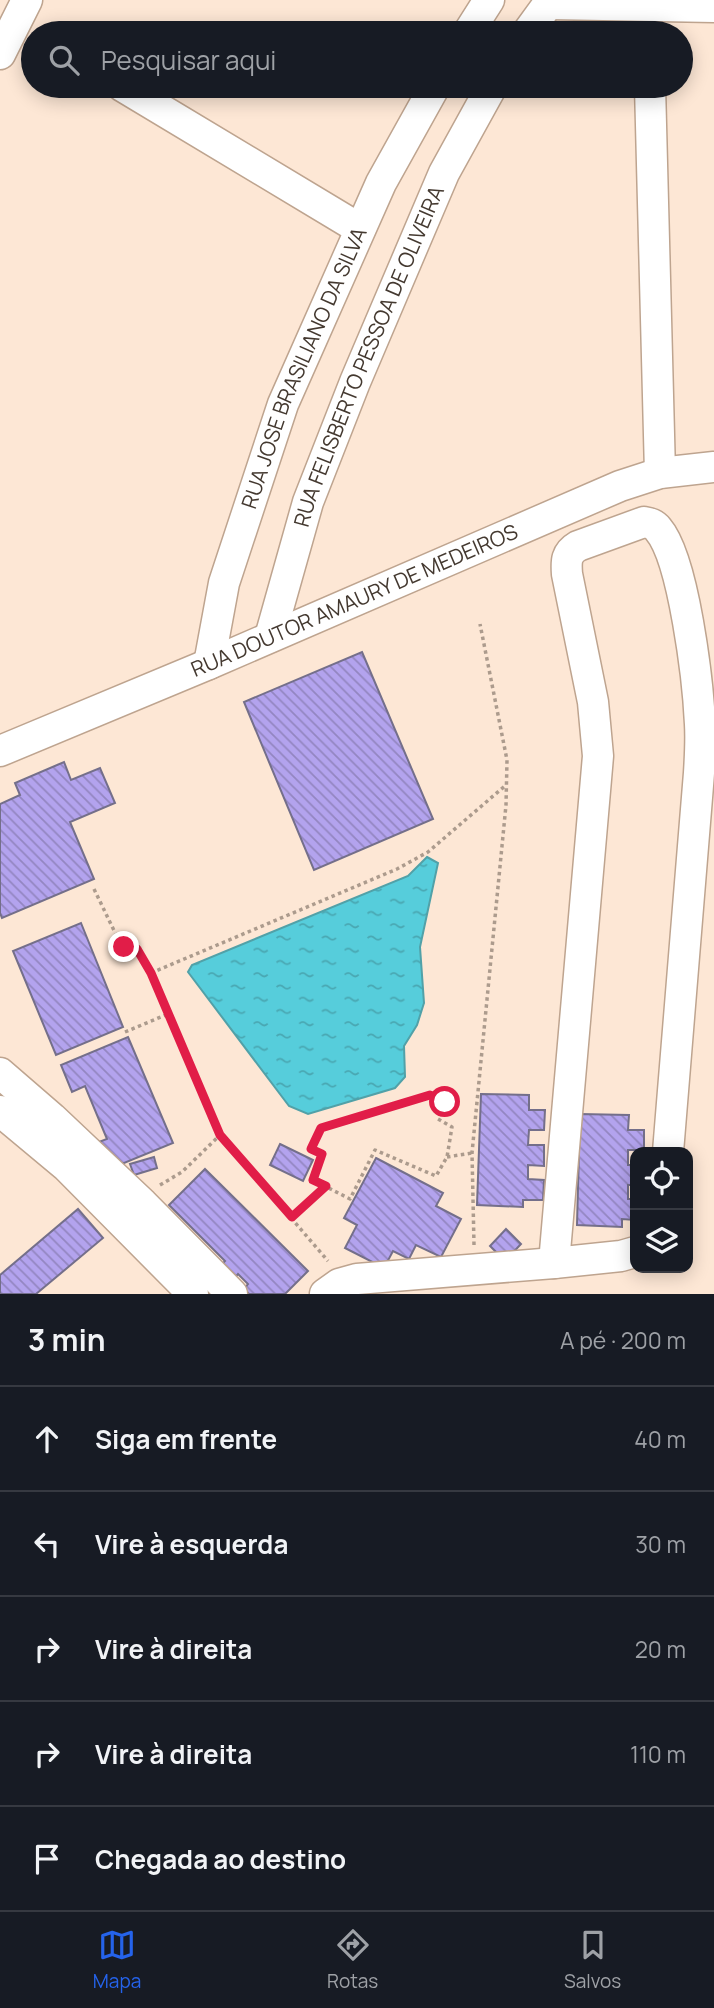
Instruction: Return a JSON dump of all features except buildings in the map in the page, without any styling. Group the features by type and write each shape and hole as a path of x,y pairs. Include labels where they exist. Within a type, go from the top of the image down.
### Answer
{"street":[{"path":"476,21 489,0"},
{"path":"536,21 550,2 648,20 714,8"},
{"path":"0,54 21,25"},
{"path":"142,98 360,229"},
{"name":"RUA JOSE BRASILIANO DA SILVA","path":"209,664 224,583 283,404 360,229 401,145 428,98"},
{"name":"RUA FELISBERTO PESSOA DE OLIVEIRA","path":"270,637 308,502 355,382 444,173 485,98"},
{"path":"650,98 660,473"},
{"name":"RUA DOUTOR AMAURY DE MEDEIROS","path":"0,751 209,664 585,500 660,473 714,467"},
{"path":"554,1264 598,756 593,702 566,559 570,551 578,546 644,522 652,524 666,543 678,582 692,646 700,726 699,773 668,1147"},
{"path":"0,1073 134,1196 232,1294"},
{"path":"0,1111 66,1166 194,1294"},
{"path":"331,1282 376,1286 474,1268 554,1264 630,1253"}],"path":[{"path":"474,1268 472,1153 507,760 480,624"},
{"path":"151,973 397,869 428,852 506,785"},
{"path":"94,889 121,945 137,949 151,973 220,1135 292,1217 331,1282"},
{"path":"125,1032 168,1014"},
{"path":"430,1095 445,1102 438,1119 452,1126 447,1157 436,1176 375,1150 350,1199 313,1180 322,1154 311,1149 321,1128 430,1095"},
{"path":"154,1188 182,1172 220,1135"},
{"path":"447,1157 472,1153"},
{"path":"292,1217 326,1186"}],"water":[{"path":"427,857 438,863 420,947 424,1003 417,1025 404,1046 405,1077 395,1088 308,1114 289,1106 188,972 192,965 408,876"}],"route":[{"path":"124,947 137,949 151,973 220,1135 292,1217 326,1186 313,1180 322,1154 311,1149 321,1128 430,1095 445,1102"}]}
